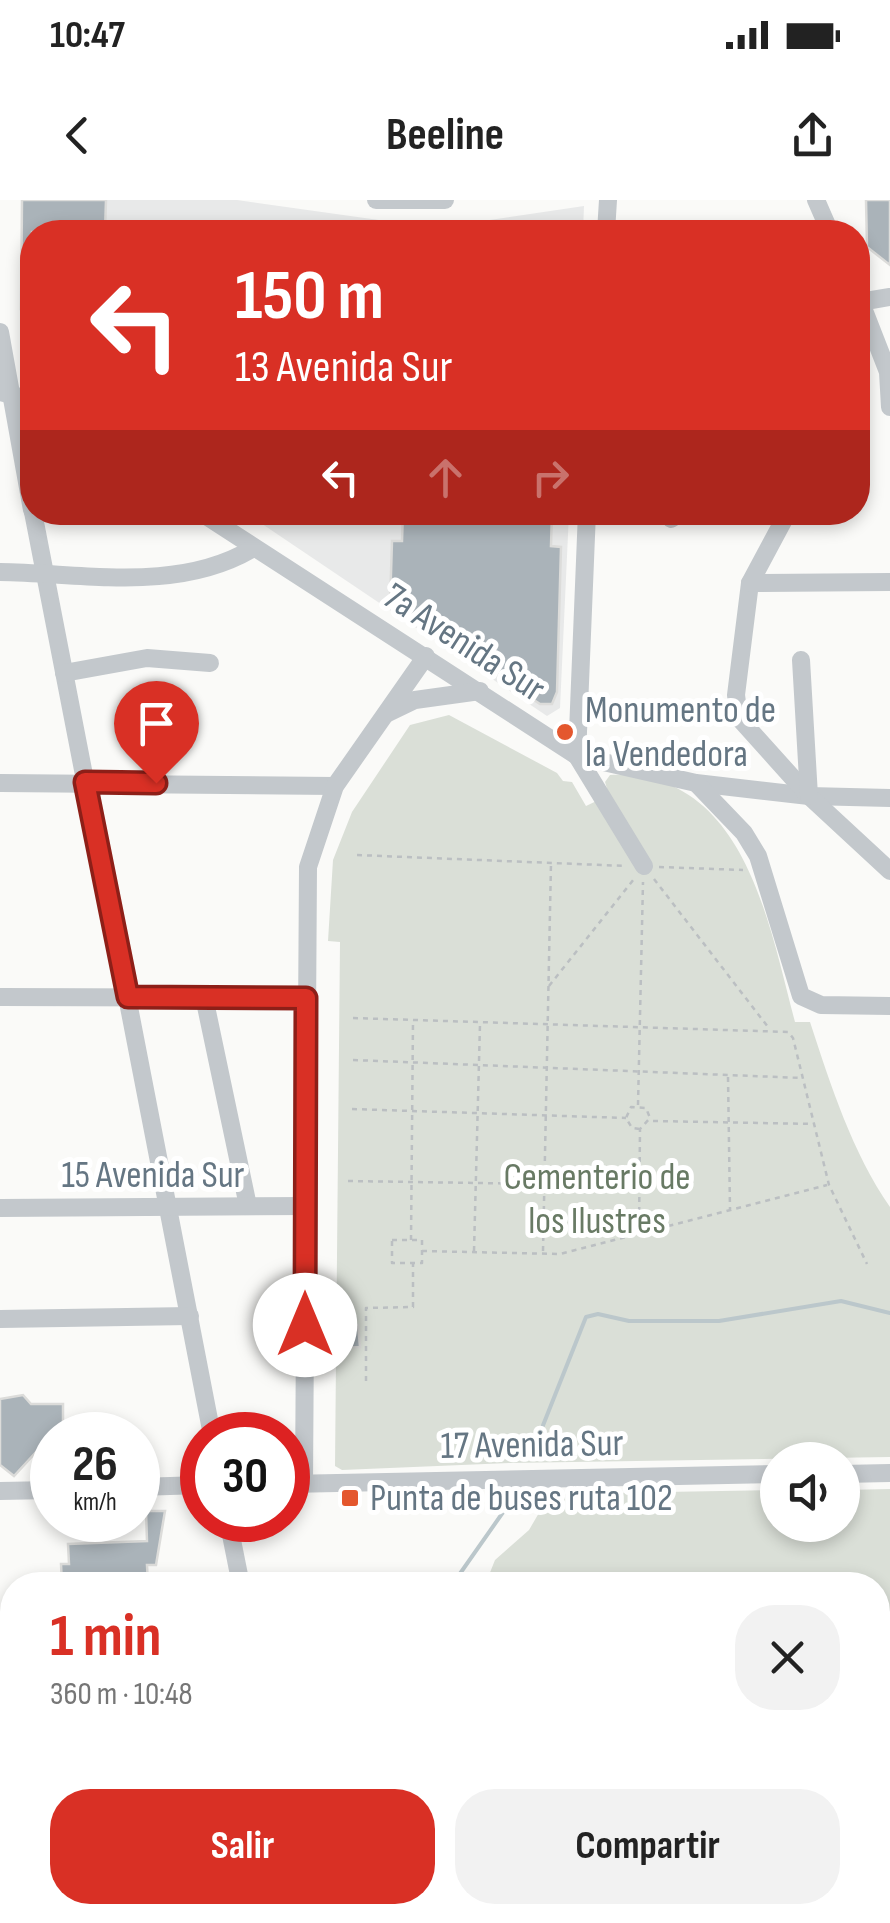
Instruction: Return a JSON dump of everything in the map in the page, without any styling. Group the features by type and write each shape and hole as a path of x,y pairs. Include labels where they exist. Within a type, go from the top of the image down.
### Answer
{"street":[{"path":"376,200 445,200"},
{"path":"870,326 888,372 890,407"},
{"path":"0,332 5,392 20,456"},
{"path":"36,525 208,1412"},
{"name":"7a Avenida Sur","path":"218,525 578,756 696,783 809,796 890,798"},
{"path":"587,525 578,756 644,866"},
{"path":"781,525 750,583 736,695 739,718 809,796 890,871"},
{"path":"0,572 172,577 226,564 252,549"},
{"path":"750,583 890,582"},
{"path":"299,1412 306,1206 308,867 315,834 335,786 426,656"},
{"path":"64,673 147,658 210,664"},
{"path":"802,660 809,796"},
{"path":"385,714 415,700 480,691"},
{"path":"0,782 335,786"},
{"path":"696,783 744,833 758,856 804,999 821,1005 890,1006"},
{"path":"0,997 306,998"},
{"path":"204,998 248,1206"},
{"name":"15 Avenida Sur","path":"0,1208 306,1206"},
{"path":"0,1319 190,1316"},
{"path":"860,1474 890,1473"},
{"name":"17 Avenida Sur","path":"310,1483 760,1474"},
{"path":"0,1491 30,1490"},
{"path":"232,1542 238,1572"}],"path":[{"path":"357,855 742,870"},
{"path":"542,1254 552,863"},
{"path":"548,986 644,866"},
{"path":"638,1105 644,866"},
{"path":"644,866 770,1030"},
{"path":"353,1018 770,1030 792,1034 828,1185 867,1264"},
{"path":"411,1240 413,1020"},
{"path":"474,1252 480,1022"},
{"path":"354,1060 804,1078"},
{"path":"728,1075 730,1210"},
{"path":"638,1105 628,1110 626,1118 632,1128 640,1129"},
{"path":"638,1105 648,1110 650,1120"},
{"path":"352,1108 626,1118"},
{"path":"639,1233 640,1129 650,1120 816,1124"},
{"path":"348,1181 544,1184"},
{"path":"422,1251 542,1254 828,1185"},
{"path":"392,1240 422,1240 422,1251 422,1263 392,1263 392,1240"},
{"path":"366,1381 366,1308 413,1307 413,1263"}],"shaded area":[{"path":"22,200 237,200 379,220 22,220"},
{"path":"584,206 583,220 490,220"},
{"path":"264,525 568,525 560,708 547,716"}],"green space":[{"name":"Cementerio de los Ilustres","path":"449,715 557,773 563,781 572,782 586,806 609,795 605,782 610,775 656,780 692,797 721,825 761,900 795,1022 810,1022 854,1141 890,1207 890,1457 860,1457 860,1442 760,1442 760,1459 342,1470 335,1466 340,942 328,941 333,860 352,812 410,725"},
{"path":"890,1489 890,1572 490,1572 495,1560 529,1530 550,1494 760,1490 760,1542 860,1542 860,1490"}],"building":[{"path":"22,200 106,200 105,220 22,220"},
{"path":"866,200 890,200 890,265 870,249 870,220 866,220"},
{"path":"403,525 552,525 551,546 561,547 557,692 552,704 540,704 390,605 392,541 402,541"},
{"path":"358,1325 360,1347 343,1348 342,1327"},
{"path":"23,1395 31,1404 63,1404 63,1412 30,1412 30,1459 14,1476 0,1465 0,1399"},
{"path":"160,1511 165,1511 160,1541"},
{"path":"160,1542 156,1565 147,1565 147,1572 61,1572 61,1564 69,1564 68,1544"}],"waterway":[{"path":"536,1443 586,1317 598,1314 629,1321 719,1321 841,1301 890,1313"},
{"path":"461,1572 506,1508"}],"place":[{"name":"Monumento de la Vendedora","path":"565,732"},
{"name":"Punta de buses ruta 102","path":"350,1498"}],"route":[{"path":"156,783 85,782 128,997 306,998 305,1325"}]}
